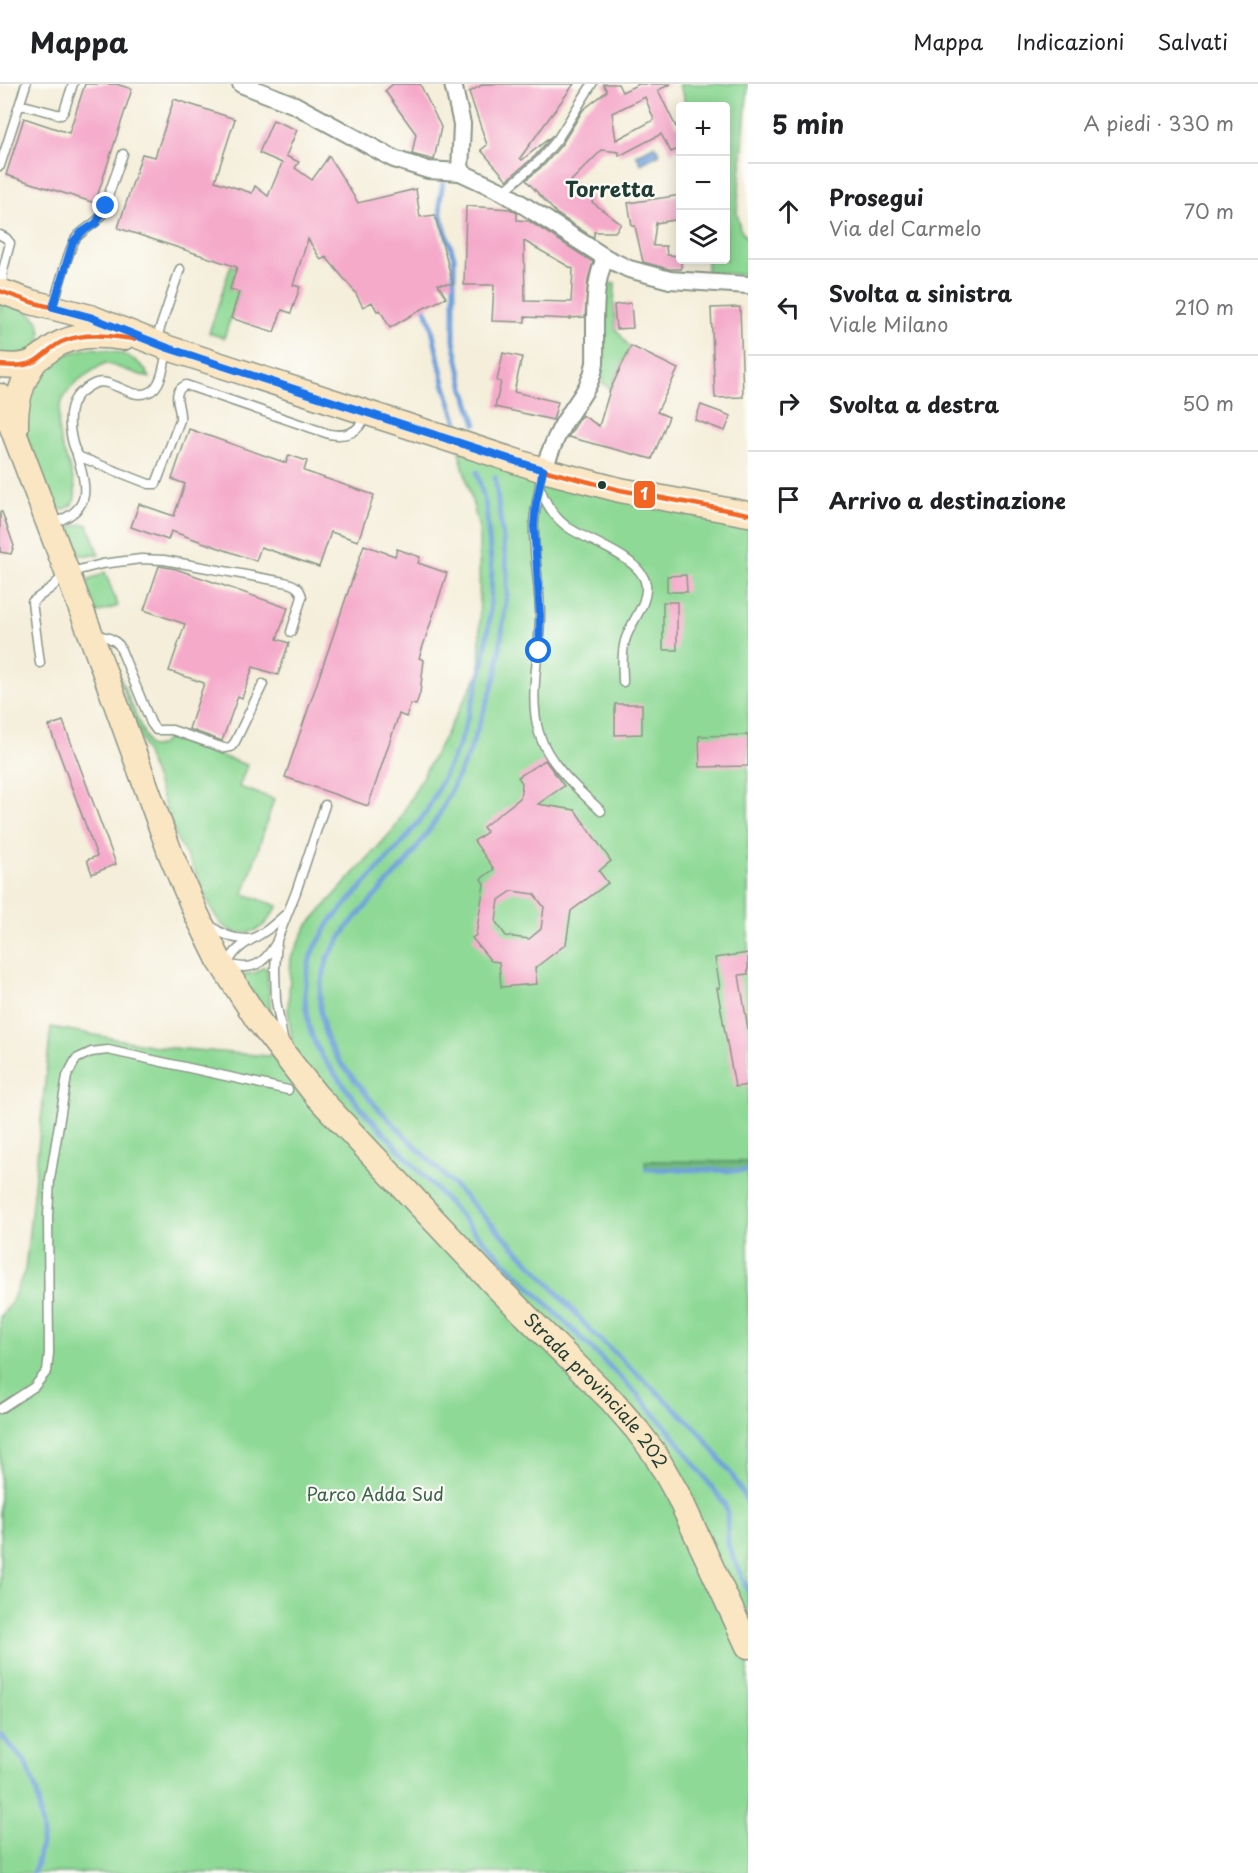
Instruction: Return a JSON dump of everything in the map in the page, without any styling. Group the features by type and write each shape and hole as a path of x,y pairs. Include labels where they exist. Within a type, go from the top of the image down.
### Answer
{"street":[{"path":"241,84 295,105 394,159 428,170 460,172 503,192 606,258 629,269 670,280 748,285"},
{"path":"453,84 462,124 460,172"},
{"path":"541,479 561,428 583,395 593,374 598,279 606,258"},
{"path":"1,292 90,317 162,346 366,413 541,479 620,490 748,514"},
{"path":"19,449 17,400 23,382 49,342 50,327 38,306 42,304"},
{"path":"0,365 21,366 66,340 87,336 113,336 162,346"},
{"path":"0,396 19,449"},
{"name":"Strada provinciale 202","path":"19,449 91,635 171,855 195,910 256,1019 316,1095 388,1173 496,1286 611,1400 637,1430 655,1454 679,1497 748,1646"}],"lane":[{"path":"0,165 26,84"},
{"path":"18,108 22,105 61,115 73,84"},
{"path":"503,192 550,149 592,84"},
{"path":"42,304 73,242 101,216 123,154"},
{"path":"0,235 10,243 3,270 1,292"},
{"path":"49,524 77,511 85,489 70,424 72,404 77,396 88,387 100,382 144,394 155,388 159,381 162,346 180,269"},
{"path":"77,454 83,459 132,478 156,484 180,420 181,412 176,394 186,385 329,434 344,435 356,431 363,423 366,413"},
{"path":"541,479 548,507 565,525 621,556 637,568 645,582 644,599 624,644 623,682"},
{"path":"541,479 534,526 540,615 535,690 536,719 544,747 570,781 601,811"},
{"path":"40,663 32,602 67,573 102,564 153,558 291,584 297,587 302,597 291,632"},
{"path":"91,635 105,636 113,639 119,645 156,730 172,730 224,748 231,747 263,684"},
{"path":"287,913 235,951 224,965 244,968 256,965 266,957 277,940 296,892 325,805"},
{"path":"195,910 216,930 225,935 234,939 250,939"},
{"path":"277,940 275,969 278,1014 290,1062"},
{"path":"0,1409 34,1387 46,1371 49,1353 50,1179 67,1076 76,1059 92,1052 108,1050 288,1090"}],"green space":[{"path":"748,84 737,212 740,229 748,240 748,275 707,272 707,264 730,264 730,102 684,102 679,85"},
{"path":"231,265 237,267 230,289 239,292 224,338 209,333"},
{"path":"604,283 615,284 616,329 630,348 610,389 603,383 601,377"},
{"path":"0,300 31,314 38,322 41,338 37,347 30,353 0,357"},
{"path":"91,348 117,352 133,359 140,364 150,378 105,363 78,381 67,393 60,408 59,432 75,487 75,496 73,503 67,508 60,509 54,507 25,432 25,398 31,399 41,378 52,363 69,354"},
{"name":"Parco Adda Sud","path":"459,451 748,522 748,1873 0,1873 0,1317 10,1305 25,1270 51,1027 160,1047 268,1056 292,1042 288,1010 291,958 307,926 394,829 480,671 479,528"},
{"path":"88,525 99,555 78,555 71,552 65,534 71,527"},
{"path":"105,572 118,606 94,614 82,584"},
{"path":"110,653 149,746 159,745 168,738 247,765 239,787 274,799 244,894 278,906 259,929 247,933 229,930 212,910 195,870 177,839"},
{"path":"264,967 267,969 270,1018 241,977 243,974 255,973"},
{"path":"645,1161 748,1162 748,1171 646,1169"}],"water":[{"path":"655,145 660,154 641,164 636,155"}],"building":[{"path":"85,84 116,84 132,89 95,203 6,175 24,118 69,133"},
{"path":"393,84 420,84 441,127 434,160 412,154 416,134 385,91"},
{"path":"484,84 574,84 520,158 522,160 553,135 535,156 507,180 481,150 487,145 469,92"},
{"path":"603,84 618,84 622,92 639,84 671,84 658,90 676,127 676,150 671,152 661,134 619,156 619,152 602,150 571,181 594,199 592,202 621,224 615,232 594,232 594,238 557,214 526,180 545,164 562,144 583,110 607,91","holes":["645,97 654,120 616,140 612,113"]},
{"path":"174,99 235,119 215,181 252,193 255,186 268,196 282,163 259,153 273,120 297,130 286,156 299,162 295,168 312,180 329,156 358,203 416,189 420,217 435,215 453,284 438,284 446,298 390,328 380,310 377,311 372,302 363,307 355,292 326,257 321,260 308,239 293,285 300,287 291,313 282,310 274,332 231,318 239,292 230,289 237,267 118,228 142,154 155,157"},
{"path":"676,196 676,220 656,223 653,246 666,246 667,255 676,256 676,264 681,264 681,269 669,269 643,262 628,203"},
{"path":"466,206 510,209 517,213 517,220 529,221 593,262 588,279 585,317 570,319 525,317 525,322 492,321 494,285 464,285","holes":["524,241 573,269 571,302 525,301"]},
{"path":"631,303 633,328 616,329 614,305"},
{"path":"740,307 743,397 715,398 711,308"},
{"path":"631,346 678,369 657,412 669,417 652,459 568,437 582,415 599,426 610,390"},
{"path":"503,353 522,357 514,392 558,402 553,420 495,407 501,382 497,381"},
{"path":"701,405 731,416 725,431 695,420"},
{"path":"189,429 286,463 289,455 307,461 304,471 374,495 358,541 331,532 319,567 261,547 256,561 171,531 168,540 131,527 139,504 174,516 185,484 172,479"},
{"path":"0,512 2,512 14,546 11,554 0,552"},
{"path":"364,545 395,556 397,549 420,557 418,563 447,573 419,658 424,660 420,693 416,705 411,704 406,717 399,714 368,806 285,777"},
{"path":"159,566 176,569 288,608 277,639 289,643 278,675 253,667 242,698 238,696 222,741 189,729 204,683 169,671 185,624 144,610"},
{"path":"686,575 687,592 667,592 667,576"},
{"path":"663,602 677,602 677,650 663,650"},
{"path":"615,704 642,704 642,734 615,735"},
{"path":"63,721 116,864 92,874 87,860 97,856 49,726"},
{"path":"748,735 748,766 700,767 699,736"},
{"path":"545,760 564,786 538,804 575,810 611,861 599,871 608,883 571,911 566,944 535,968 537,984 501,987 499,962 491,961 472,938 476,935 484,884 481,879 494,869 474,841 487,832 483,827 520,798 522,783 518,777","holes":["512,891 534,894 544,907 541,929 529,939 506,936 496,922 499,900"]},
{"path":"748,953 748,974 739,975 748,1029 748,1085 735,1087 717,988 720,988 715,958"}],"waterway":[{"path":"443,182 440,200 441,216 454,257 454,341 464,389 476,424"},
{"path":"425,308 430,320 444,383 460,432"},
{"path":"477,472 486,507 492,571 490,616 483,665 477,687 459,745 427,811 403,842 330,922 311,955 305,995 309,1026 323,1058 361,1108 480,1237 637,1394 673,1435 724,1503 727,1511 728,1545 748,1591"},
{"path":"495,477 507,571 507,594 497,671 492,688 469,753 438,817 409,859 349,925 328,957 320,989 324,1030 340,1062 376,1106 535,1268 592,1332 698,1430 732,1475 748,1503"},
{"path":"646,1169 748,1171"},
{"path":"0,1733 25,1762 37,1792 43,1834 33,1873"}],"transit line":[{"name":"1","path":"0,291 31,302 90,317 168,348 543,470 620,490 748,514"},
{"name":"1","path":"0,365 28,364 60,343 81,336 134,339"}],"district":[{"name":"Torretta","path":"610,190"}],"route":[{"path":"106,206 96,223 82,232 73,242 53,307 90,317 155,344 543,470 534,526 540,615 539,651"}]}
